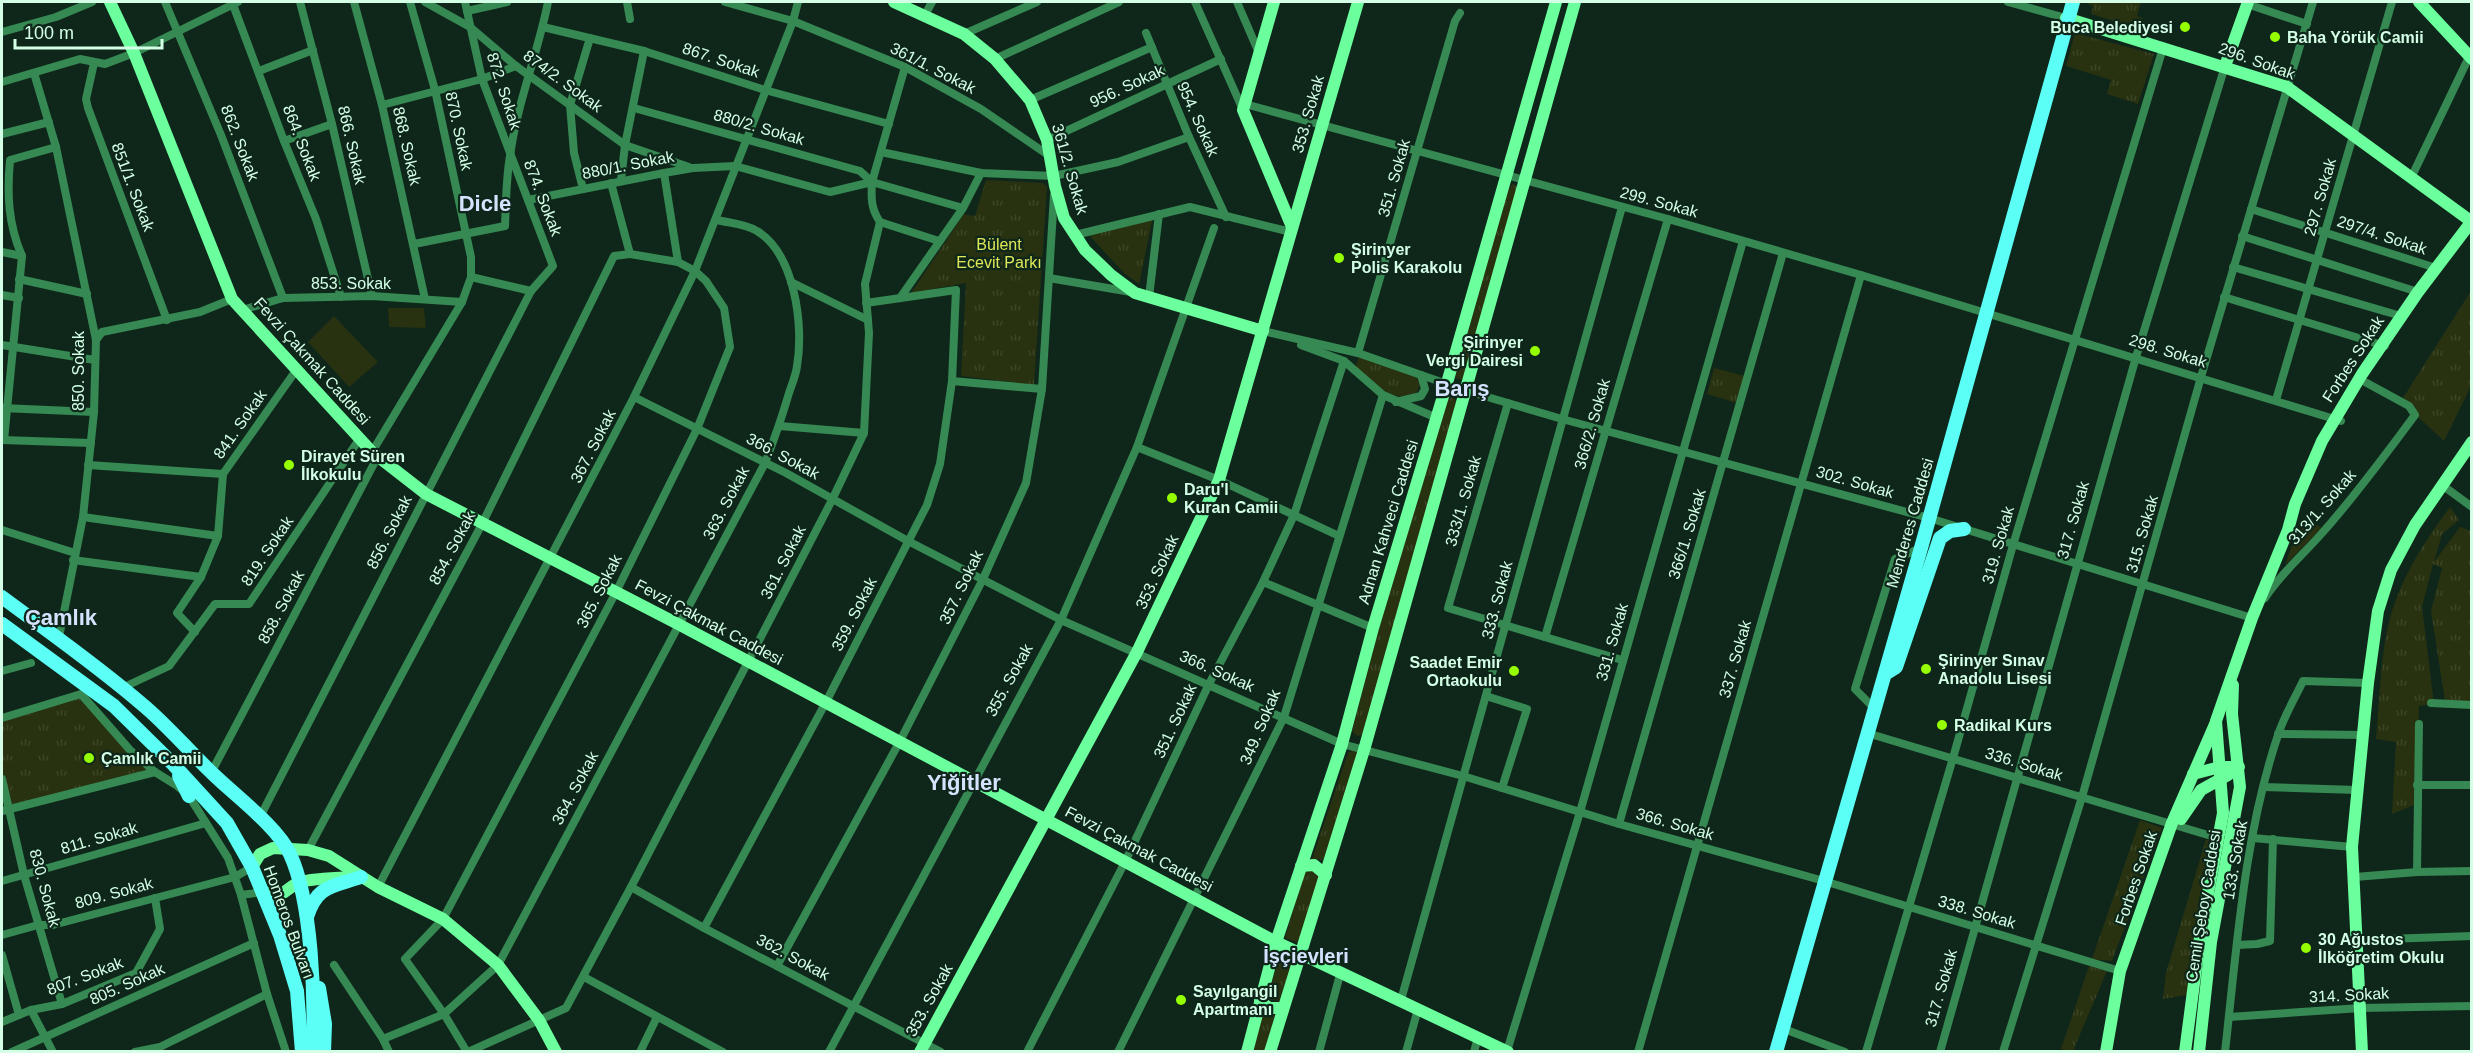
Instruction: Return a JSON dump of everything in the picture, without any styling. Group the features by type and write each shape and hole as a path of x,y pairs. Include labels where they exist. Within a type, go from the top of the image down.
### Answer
{"main road":[{"name":"Fevzi Çakmak Caddesi","path":"110,2 134,53 232,299 375,454 426,494 1048,819 1276,942 1508,1051"},
{"path":"1274,2 1244,107 1291,229"},
{"name":"353. Sokak","path":"922,1048 1137,652 1219,480 1359,2"},
{"name":"Adnan Kahveci Caddesi","path":"1247,1052 1276,942 1342,744 1373,628 1437,418 1556,2"},
{"path":"1270,1052 1364,750 1575,2"},
{"name":"Menderes Caddesi","path":"1776,1052 1921,548 2066,18 2073,2"},
{"path":"2420,2 2470,58"},
{"name":"361/2. Sokak","path":"900,3 964,34 995,59 1030,100 1047,140 1054,181 1064,218 1085,250 1111,275 1135,293 1263,332"},
{"name":"317. Sokak","path":"2225,66 2248,3"},
{"name":"296. Sokak","path":"2066,18 2287,87 2471,221"},
{"name":"Forbes Sokak","path":"2338,419 2365,382 2401,316 2471,221"},
{"name":"Forbes Sokak","path":"2106,1052 2120,971 2172,823 2216,721 2252,618 2288,530 2295,504 2338,419 2385,346 2472,233"},
{"path":"2362,1052 2352,846 2362,735 2378,611 2391,570 2415,525 2472,441"},
{"path":"1884,674 1896,667 1940,538 1950,531 1964,529"},
{"path":"2,597 59,637 178,737 211,773 260,817 288,850"},
{"name":"Homeros Bulvarı","path":"2,624 114,706 173,764 227,823 264,892 297,991 302,1052"},
{"path":"64,669 81,694"},
{"name":"Cemil Şeboy Caddesi","path":"2199,1052 2211,942 2240,787 2232,714 2233,675"},
{"name":"Forbes Sokak","path":"2185,1052 2201,930 2223,813 2216,721"},
{"path":"173,764 189,796"},
{"path":"2193,774 2220,766 2239,767"},
{"path":"2172,823 2182,819 2201,790 2222,780 2239,767"},
{"path":"252,867 260,854 266,850 273,848 308,850 329,856 378,887 443,919 498,965 539,1020 556,1052"},
{"name":"Homeros Bulvarı","path":"288,850 295,865 306,917 313,1002 313,1052"},
{"path":"1301,866 1314,865 1326,874"},
{"path":"264,892 280,895 298,882 362,877"},
{"path":"306,917 312,900 321,892 362,877"},
{"path":"309,947 325,1024 324,1052"},
{"path":"1260,1001 1269,1008 1283,1008"}],"street":[{"path":"2,32 56,17 92,2"},
{"name":"862. Sokak","path":"165,2 179,31 283,298"},
{"path":"2,82 81,59 105,64 134,53 235,2"},
{"name":"864. Sokak","path":"235,2 284,141 316,219 341,297"},
{"name":"866. Sokak","path":"300,2 332,124 372,296"},
{"name":"868. Sokak","path":"354,2 382,105 425,298"},
{"name":"870. Sokak","path":"410,2 435,90 471,257 471,277 462,302"},
{"name":"874/2. Sokak","path":"425,2 470,27 516,66 625,145 693,168"},
{"path":"466,6 507,2"},
{"name":"874. Sokak","path":"548,2 543,27 528,74 510,155 553,266"},
{"path":"627,2 630,19"},
{"name":"361/1. Sokak","path":"725,2 793,21 905,67 981,109 1051,158"},
{"name":"367. Sokak","path":"378,887 634,397 695,271 717,220 735,166 793,21 798,2"},
{"path":"925,15 932,2"},
{"path":"964,34 1037,2"},
{"path":"995,59 1119,2"},
{"path":"1195,2 1244,107"},
{"path":"1237,2 1259,53"},
{"path":"2008,2 2066,18"},
{"name":"315. Sokak","path":"2003,1052 2082,798 2224,297 2313,2"},
{"name":"297. Sokak","path":"2276,400 2392,2"},
{"path":"2248,3 2307,24"},
{"name":"872. Sokak","path":"466,6 482,79 510,155 505,226 466,232"},
{"name":"351. Sokak","path":"1358,353 1455,21 1460,13"},
{"name":"867. Sokak","path":"543,27 644,51 765,90 889,124"},
{"name":"954. Sokak","path":"1146,33 1189,137 1226,217"},
{"path":"583,189 574,153 570,105 590,38"},
{"path":"1030,100 1152,47"},
{"name":"319. Sokak","path":"1866,1052 2013,545 2163,48"},
{"path":"259,71 313,50"},
{"path":"621,180 625,145 644,51"},
{"path":"2411,178 2470,58"},
{"name":"956. Sokak","path":"1047,140 1221,59"},
{"name":"851/1. Sokak","path":"94,63 86,99 88,108 168,320"},
{"path":"382,105 482,79 516,66"},
{"name":"317. Sokak","path":"1941,1052 2136,357 2225,66"},
{"path":"905,67 872,182 871,201 874,213 880,222 939,241"},
{"name":"850. Sokak","path":"34,73 56,147 96,340 94,412 83,517 59,637"},
{"name":"299. Sokak","path":"1244,107 1322,125 1668,219 1986,312"},
{"name":"880/2. Sokak","path":"634,108 860,171 872,182"},
{"path":"2,134 49,122"},
{"path":"284,141 332,124"},
{"path":"880,152 981,172 1054,181 1189,137"},
{"path":"56,147 10,160 4,193 13,236 22,256 3,440 91,443"},
{"name":"880/1. Sokak","path":"528,200 621,180 693,168 735,166 830,192 872,182"},
{"path":"866,303 900,298 963,208 981,172"},
{"path":"664,173 678,262"},
{"name":"357. Sokak","path":"777,966 900,741 983,579 1026,483 1042,389 1054,181"},
{"path":"872,182 963,208"},
{"path":"611,183 630,254 678,262 695,271"},
{"path":"1075,235 1190,207 1226,217 1291,229"},
{"name":"333. Sokak","path":"1401,1000 1622,207"},
{"name":"297/4. Sokak","path":"2251,208 2436,268"},
{"path":"1149,297 1159,214"},
{"name":"366/2. Sokak","path":"1545,637 1668,219"},
{"name":"363. Sokak","path":"678,624 765,463 780,426 797,369 800,346 798,315 791,282 780,253 770,241 755,230 717,220"},
{"name":"361. Sokak","path":"471,1051 566,1008 832,500 864,433 868,320 865,284 880,222"},
{"name":"355. Sokak","path":"829,1052 1060,620 1137,447 1214,228"},
{"path":"414,244 466,232"},
{"path":"2242,236 2418,292"},
{"name":"331. Sokak","path":"1508,1051 1580,812 1743,241"},
{"path":"2,252 22,256"},
{"name":"366/1. Sokak","path":"1619,824 1671,640 1725,463 1783,253"},
{"name":"854. Sokak","path":"308,850 482,524 614,256 630,254"},
{"name":"856. Sokak","path":"260,817 531,291 553,266"},
{"path":"2233,267 2401,316"},
{"name":"365. Sokak","path":"444,1014 405,959 443,919 616,592 697,429 730,347 724,308 706,281 695,271"},
{"name":"337. Sokak","path":"1638,1052 1861,275"},
{"path":"471,277 531,291"},
{"path":"1049,278 1135,293"},
{"path":"19,279 87,294"},
{"path":"791,282 868,320"},
{"name":"359. Sokak","path":"704,928 826,702 927,505 940,464 952,381 956,290 900,298"},
{"path":"2,295 19,298"},
{"name":"853. Sokak","path":"242,310 283,298 372,296 462,302"},
{"path":"2224,297 2385,346"},
{"path":"96,340 102,332 200,312 232,299"},
{"name":"858. Sokak","path":"211,773 375,454 462,302"},
{"name":"298. Sokak","path":"1986,312 2338,419"},
{"path":"1263,332 1344,362 1383,395 1437,418"},
{"name":"302. Sokak","path":"1263,332 1358,353 1467,391 1964,529 2252,618"},
{"path":"2,345 95,360"},
{"name":"351. Sokak","path":"1027,1052 1125,862 1209,684 1263,582 1294,515 1344,362"},
{"name":"841. Sokak","path":"88,465 223,474 297,369"},
{"path":"1396,402 1421,396 1425,389 1421,375"},
{"path":"952,381 1042,389"},
{"name":"313/1. Sokak","path":"2252,618 2277,579 2323,533 2360,489 2415,415 2409,406 2365,382"},
{"name":"349. Sokak","path":"1118,1052 1284,717 1383,395"},
{"name":"366. Sokak","path":"634,397 765,463 1060,620 1342,744 1463,776 1698,847 1824,881"},
{"name":"333/1. Sokak","path":"1506,626 1448,608 1508,403"},
{"path":"5,408 94,412"},
{"path":"780,426 864,433"},
{"name":"819. Sokak","path":"122,688 169,666 215,604 249,604 360,438"},
{"path":"1137,447 1219,480 1339,536"},
{"path":"195,632 177,613 201,577 218,536 223,474"},
{"path":"2442,485 2472,507"},
{"path":"83,517 218,536"},
{"path":"1929,519 1940,538"},
{"path":"2,530 74,556 201,577"},
{"path":"1874,708 1855,689 1895,559 1921,548"},
{"path":"1263,582 1373,628"},
{"name":"364. Sokak","path":"383,1039 444,1014 498,965 678,624"},
{"path":"1506,626 1622,660"},
{"path":"2,671 31,663"},
{"name":"133. Sokak","path":"2224,1052 2243,888 2278,734 2303,681 2368,683"},
{"path":"2,718 81,694 130,750 155,772 189,796 228,858 241,895 267,994 285,1051"},
{"path":"1486,696 1527,709 1502,788"},
{"path":"2431,704 2472,705"},
{"path":"2417,872 2419,724"},
{"name":"336. Sokak","path":"1867,733 2218,838"},
{"path":"2278,734 2362,735"},
{"path":"5,810 155,772"},
{"name":"830. Sokak","path":"2,780 5,810 62,1004"},
{"path":"2417,785 2472,785"},
{"path":"2264,788 2357,790"},
{"name":"811. Sokak","path":"2,881 206,824"},
{"path":"2253,838 2352,846"},
{"path":"2237,945 2270,941 2273,840"},
{"name":"809. Sokak","path":"2,935 39,925 53,925 235,877 252,867"},
{"path":"2355,877 2417,872 2472,871"},
{"name":"338. Sokak","path":"1824,881 2120,971"},
{"name":"362. Sokak","path":"631,887 852,1006 922,1048 941,1052"},
{"path":"241,895 264,892"},
{"name":"807. Sokak","path":"2,1022 31,1010 62,1004 136,973 160,929 155,898"},
{"path":"2358,940 2472,936"},
{"name":"805. Sokak","path":"12,1052 254,943"},
{"path":"2,955 19,1015"},
{"path":"334,965 383,1039 389,1052"},
{"path":"1319,1052 1341,971"},
{"path":"584,977 723,1052"},
{"path":"135,1052 160,1047 267,994"},
{"name":"314. Sokak","path":"2229,1017 2361,1008 2472,1006"},
{"path":"1406,1052 1418,1009"},
{"path":"31,1010 53,1052"},
{"path":"444,1014 471,1051"},
{"path":"640,1052 657,1017"},
{"path":"1784,1029 1845,1052"},
{"path":"1474,1052 1478,1037"}],"green space":[{"path":"2085,2 2141,2 2137,16 2143,18 2141,24 2145,30 2091,14 2093,6"},
{"path":"2075,33 2154,54 2138,104 2107,94 2111,80 2066,66"},
{"name":"Bülent Ecevit Parkı","path":"986,180 1043,183 1047,187 1034,385 961,376 966,283 911,293 964,214 975,216"},
{"path":"1513,183 1518,188 1463,380 1455,378 1508,190"},
{"path":"1153,217 1139,284 1124,273 1088,234"},
{"path":"2471,291 2471,386 2444,441 2401,401"},
{"path":"388,308 424,308 426,328 389,327"},
{"path":"334,316 378,362 349,387 308,342"},
{"path":"1360,354 1414,373 1420,384 1417,392 1409,396 1400,396 1376,385 1355,368"},
{"path":"1714,368 1745,376 1737,403 1707,394"},
{"path":"1454,396 1456,402 1366,734 1357,736 1352,731 1378,632 1448,399"},
{"path":"2450,507 2459,520 2442,534 2434,562 2460,527 2471,531 2471,701 2445,701 2431,611 2442,568 2433,564 2422,607 2434,704 2419,706 2417,804 2392,814 2396,742 2376,739 2388,626 2409,570"},
{"path":"2302,518 2322,528 2285,565"},
{"path":"81,694 155,772 9,809 2,779 2,718"},
{"path":"1353,750 1358,753 1325,860 1312,859 1348,753"},
{"path":"2140,820 2162,828 2112,961 2092,959"},
{"path":"2206,839 2212,842 2187,995 2163,999 2166,973"},
{"path":"1316,869 1321,874 1299,943 1285,938 1305,871"},
{"path":"1281,951 1294,956 1279,1001 1267,999"},
{"path":"2089,966 2107,971 2073,1051 2061,1049"},
{"path":"1263,1011 1275,1015 1264,1051 1253,1052"}],"place":[{"name":"Buca Belediyesi","path":"2185,27"},
{"name":"Baha Yörük Camii","path":"2275,37"},
{"name":"Şirinyer Polis Karakolu","path":"1339,258"},
{"name":"Şirinyer Vergi Dairesi","path":"1535,351"},
{"name":"Dirayet Süren İlkokulu","path":"289,465"},
{"name":"Daru'l Kuran Camii","path":"1172,498"},
{"name":"Şirinyer Sınav Anadolu Lisesi","path":"1926,669"},
{"name":"Saadet Emir Ortaokulu","path":"1514,671"},
{"name":"Radikal Kurs","path":"1942,725"},
{"name":"Çamlık Camii","path":"89,758"},
{"name":"30 Ağustos İlköğretim Okulu","path":"2306,948"},
{"name":"Sayılgangil Apartmanı","path":"1181,1000"}],"district":[{"name":"Dicle","path":"485,203"},
{"name":"Barış","path":"1462,388"},
{"name":"Çamlık","path":"61,617"},
{"name":"Yiğitler","path":"964,782"},
{"name":"İşçievleri","path":"1306,956"}]}
